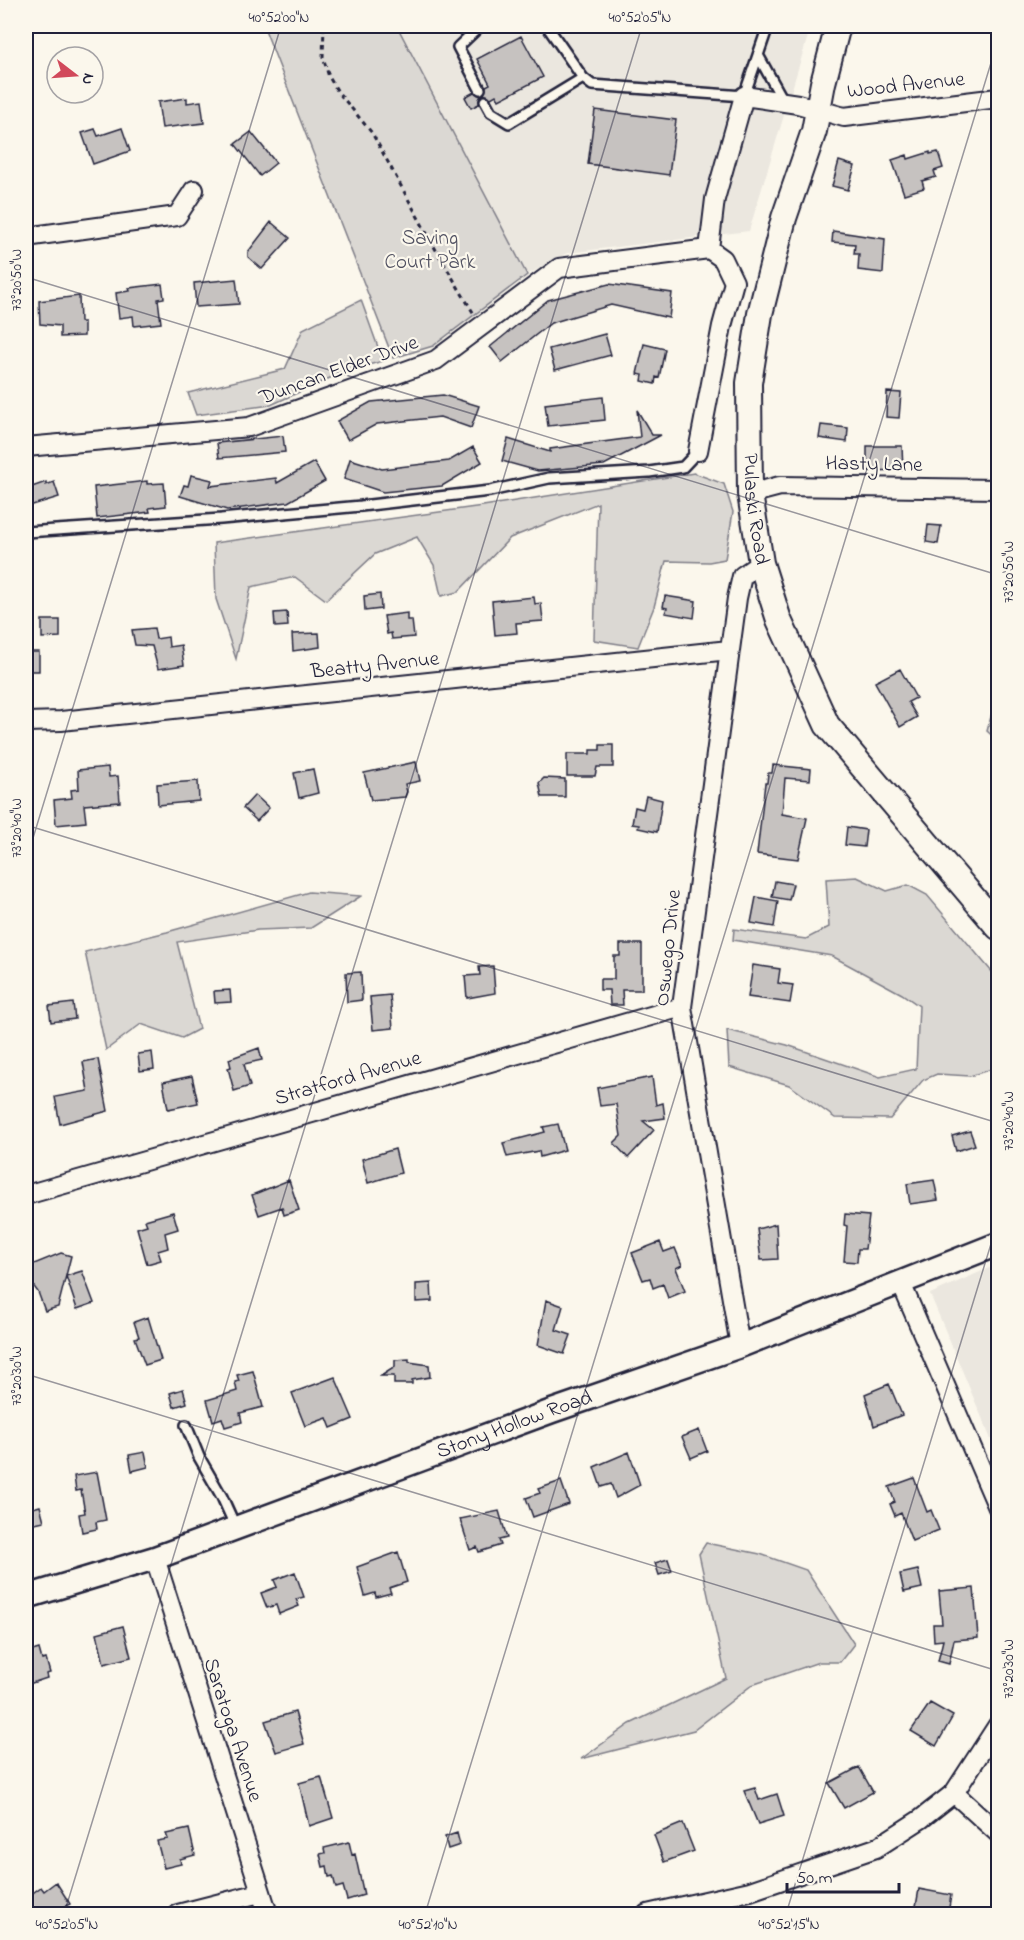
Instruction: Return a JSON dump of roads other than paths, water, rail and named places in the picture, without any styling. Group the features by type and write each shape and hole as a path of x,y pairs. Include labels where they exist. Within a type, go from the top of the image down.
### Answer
{"main road":[{"name":"Pulaski Road","path":"838,26 814,131 784,218 760,314 749,383 750,494 761,563 779,620 827,725 999,927"}],"street":[{"path":"698,451 722,326 734,282 723,259 709,249 715,199 744,96 819,110"},
{"name":"Wood Avenue","path":"819,110 844,117 999,98"},
{"path":"26,237 177,216 194,190"},
{"name":"Duncan Elder Drive","path":"26,447 249,427 436,360 560,268 709,249"},
{"name":"Hasty Lane","path":"750,494 780,486 999,489"},
{"name":"Oswego Drive","path":"740,1346 682,1007 729,650 742,576 761,563"},
{"name":"Beatty Avenue","path":"26,722 109,716 729,650"},
{"name":"Stratford Avenue","path":"26,1195 682,1007"},
{"name":"Stony Hollow Road","path":"26,1597 155,1558 552,1411 740,1346 999,1244"},
{"path":"901,1283 999,1508"},
{"name":"Saratoga Avenue","path":"155,1558 268,1914"},
{"path":"647,1914 750,1891 876,1848 921,1819 954,1793 999,1725"},
{"path":"954,1793 999,1833"},
{"path":"178,1914 261,1893"}],"lane":[{"path":"480,26 459,47 480,89"},
{"path":"547,26 583,78 592,85 744,96 768,26"},
{"path":"759,57 784,103"},
{"path":"485,101 491,112 509,123 583,78"},
{"path":"26,532 221,519 349,507 490,491 549,478 649,472 683,467 698,451"},
{"path":"186,1425 199,1457 222,1497 236,1528"}],"park label":[{"name":"Saving Court Park","path":"430,251"}]}
